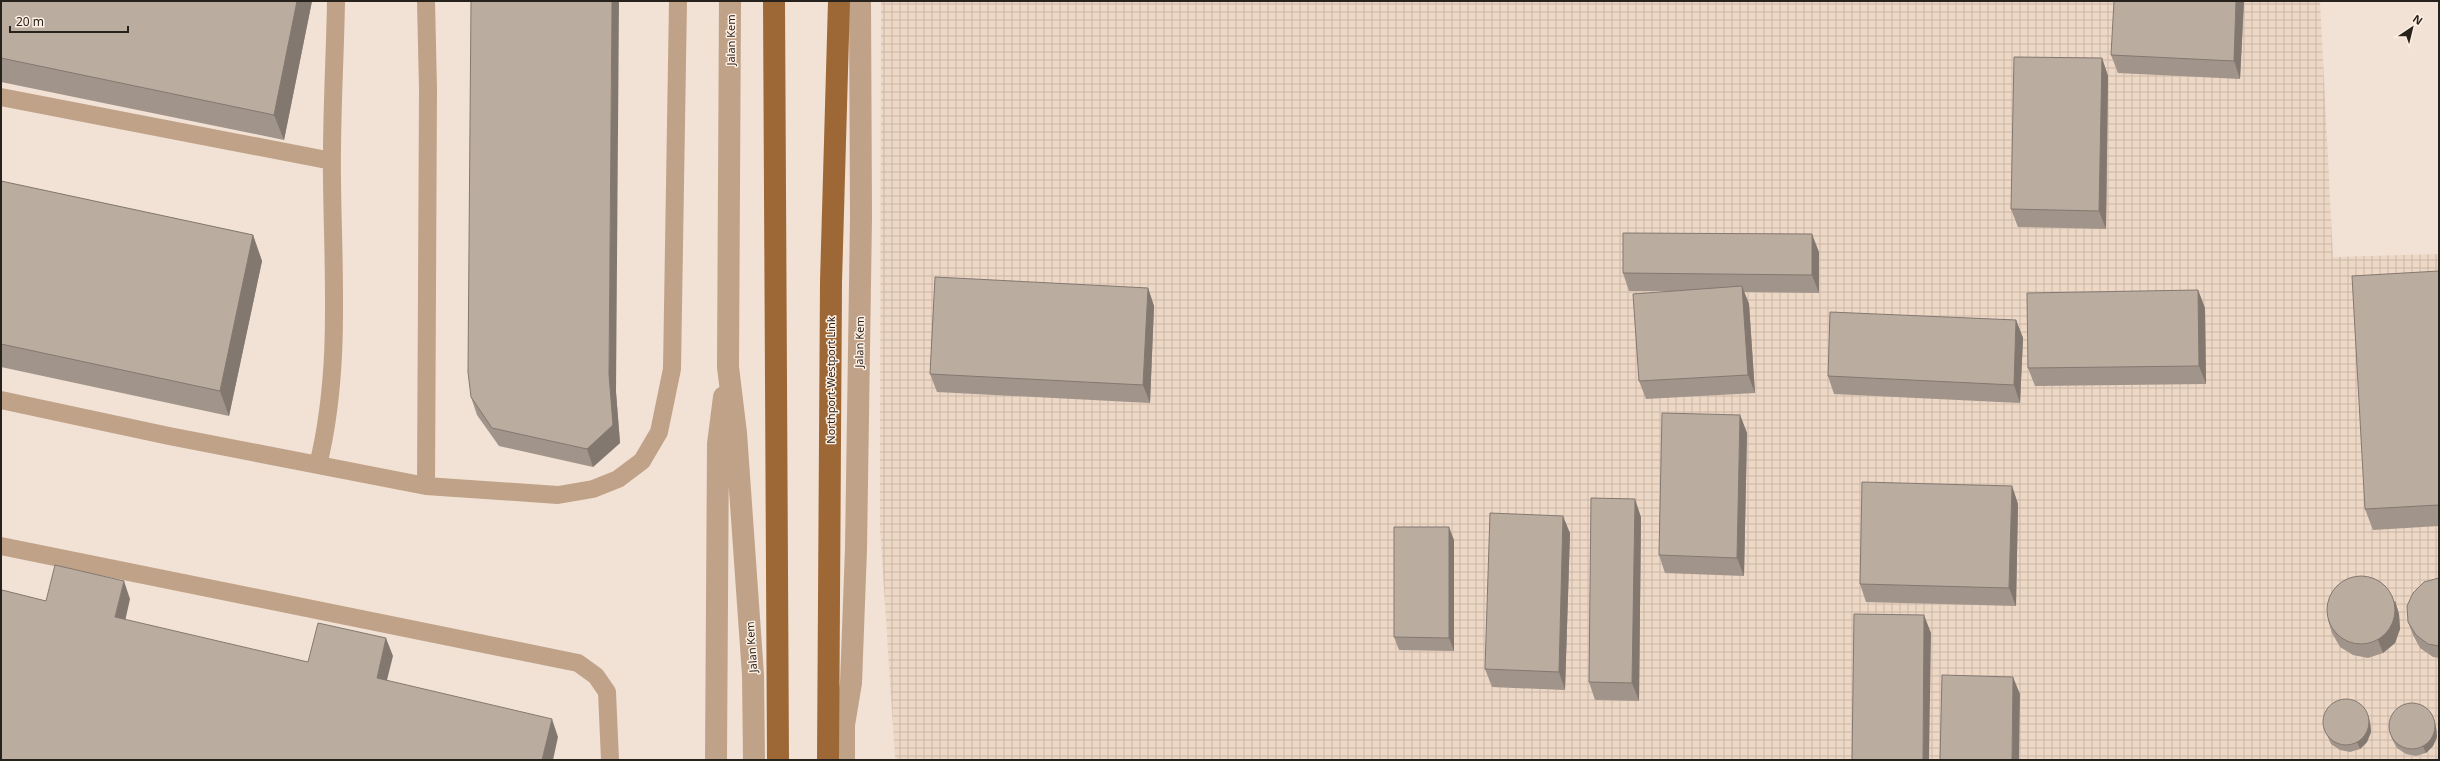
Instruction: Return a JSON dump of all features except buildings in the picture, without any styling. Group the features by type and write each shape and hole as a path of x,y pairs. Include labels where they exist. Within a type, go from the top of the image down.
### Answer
{"main road":[{"path":"774,1 778,760"},
{"name":"Northport-Westport Link","path":"828,760 831,282 839,1"}],"street":[{"name":"Jalan Kem","path":"716,760 718,444 728,367 730,1"},
{"name":"Jalan Kem","path":"844,760 844,725 851,683 856,549 861,233 860,1"},
{"name":"Jalan Kem","path":"728,367 736,433 752,660 754,760"},
{"name":"Jalan Kem","path":"851,683 856,726 857,760"}],"lane":[{"path":"318,464 326,434 334,347 332,161 336,1"},
{"path":"426,1 428,89 426,486"},
{"path":"1,400 426,486 558,495 592,489 618,479 642,461 659,432 672,369 678,1"},
{"path":"1,97 332,161"},
{"path":"1,546 578,663 596,676 607,692 610,760"}],"shaded area":[{"path":"881,1 2320,1 2333,257 2439,254 2439,760 898,760 895,757 880,528"}]}
